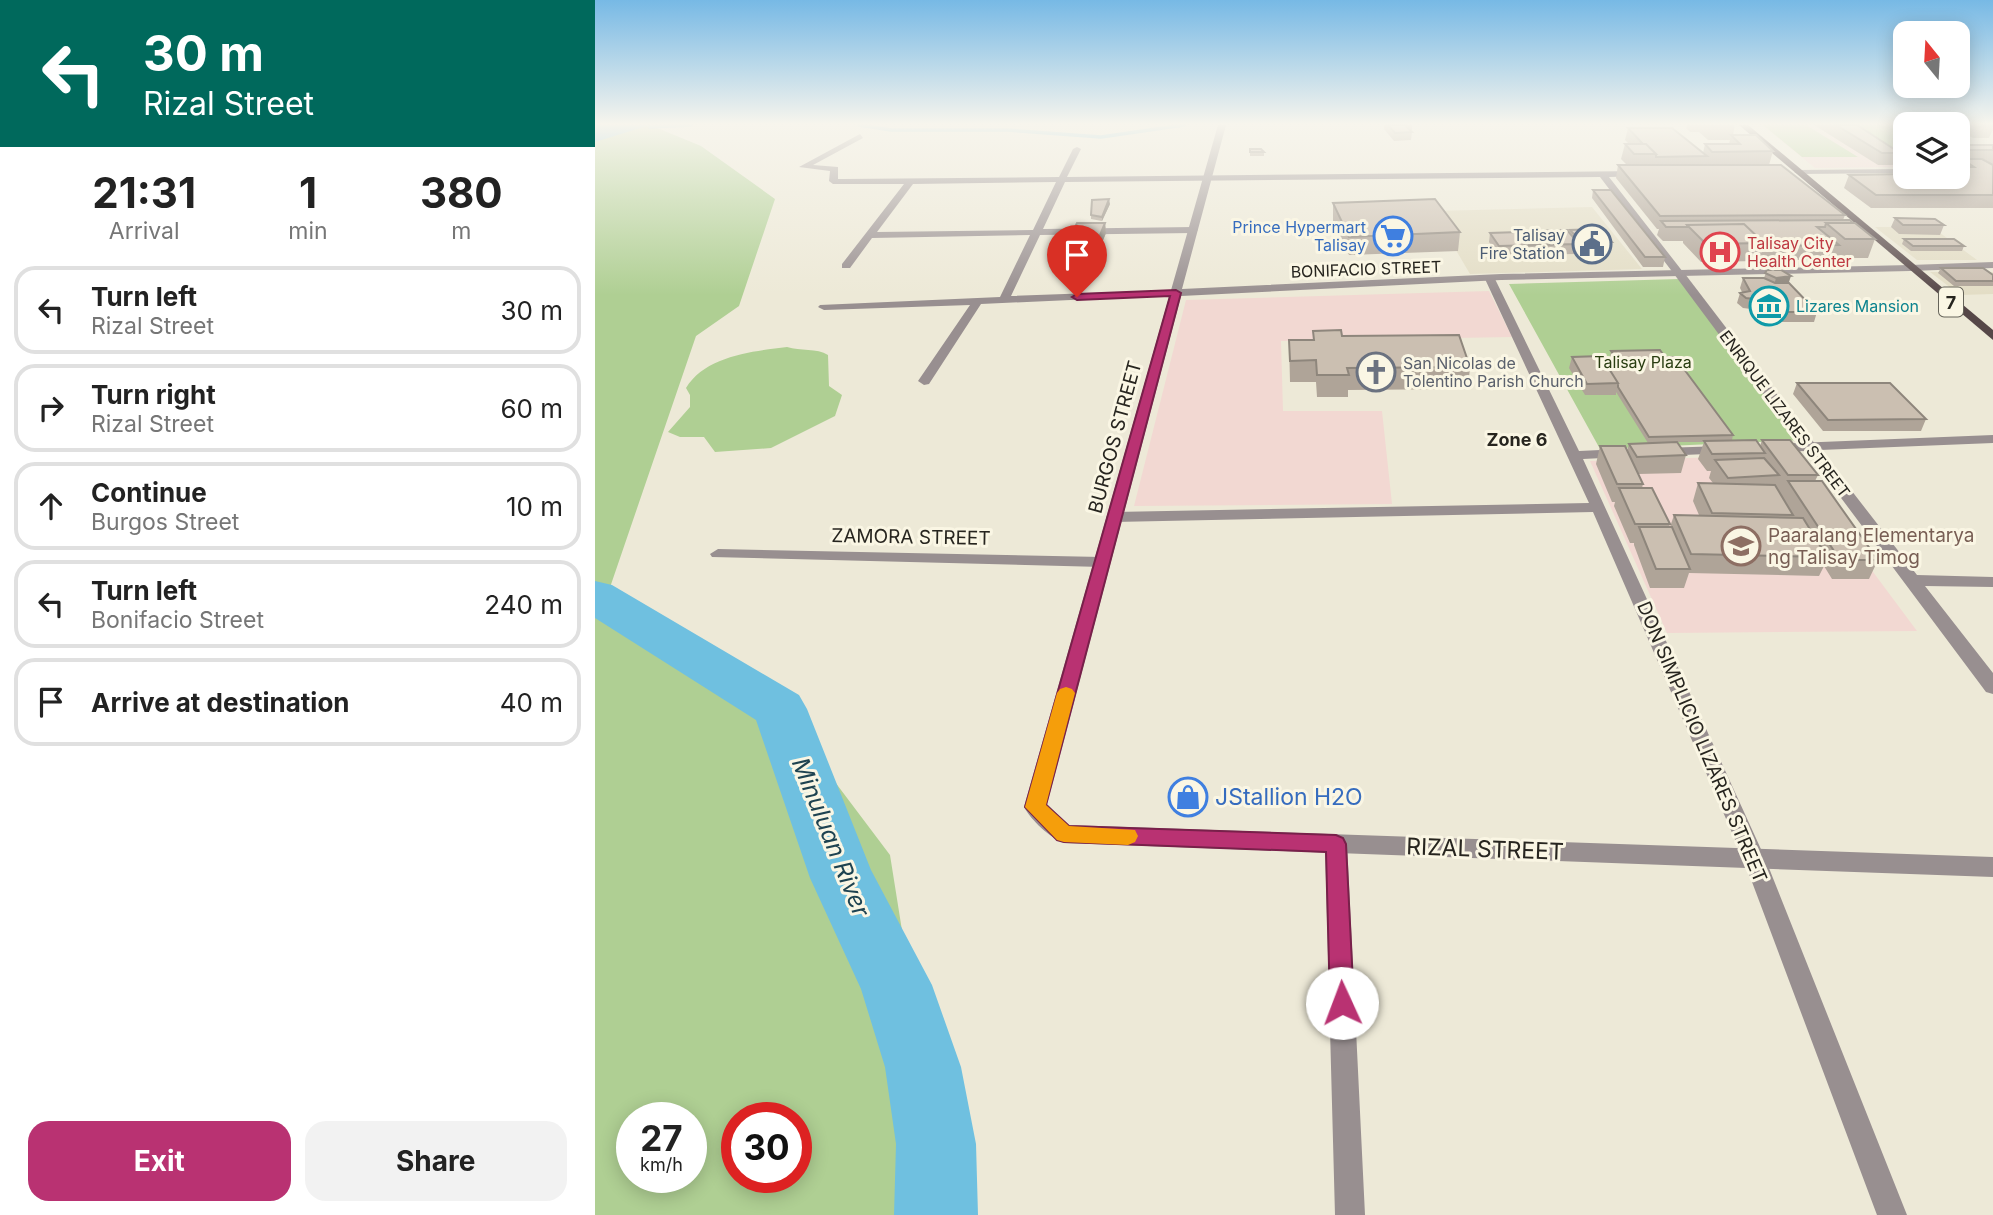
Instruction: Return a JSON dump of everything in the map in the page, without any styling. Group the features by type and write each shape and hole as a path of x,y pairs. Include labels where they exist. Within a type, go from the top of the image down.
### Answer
{"main road":[{"name":"7","path":"1809,182 1993,337"}],"street":[{"path":"887,182 1082,182"},
{"path":"846,266 910,182"},
{"path":"1003,301 1060,182"},
{"name":"BURGOS STREET","path":"1048,761 1207,182"},
{"name":"ENRIQUE LIZARES STREET","path":"1608,182 1993,687"},
{"path":"870,235 1193,230"},
{"path":"1648,233 1662,233"},
{"path":"1855,233 1869,233"},
{"name":"BONIFACIO STREET","path":"824,307 1678,272 1993,265"},
{"name":"DON SIMPLICIO LIZARES STREET","path":"1490,279 1576,455 1754,859 1892,1215"},
{"path":"924,381 977,302"},
{"path":"1576,455 1993,439"},
{"path":"1114,517 1599,506"},
{"name":"ZAMORA STREET","path":"718,554 1102,562"},
{"path":"1911,580 1993,582"},
{"name":"RIZAL STREET","path":"1048,761 1035,807 1064,834 1993,867"},
{"path":"1336,844 1350,1215"}],"shaded area":[{"path":"1592,207 1642,269 1470,274 1433,211"},
{"path":"1875,227 1932,227 1977,260 1917,260"},
{"path":"1930,272 1993,272 1993,294 1960,295"},
{"path":"1489,291 1512,337 1281,341 1283,411 1382,411 1392,504 1134,506 1186,300"},
{"name":"Paaralang Elementarya ng Talisay Timog","path":"1786,455 1917,631 1667,633 1590,461"}],"green space":[{"path":"595,182 751,182 775,199 739,306 696,336 605,602 780,709 890,855 936,1144 943,1215 595,1215"},
{"name":"Talisay Plaza","path":"1679,279 1803,440 1600,449 1509,284"},
{"path":"787,347 819,351 828,355 829,386 842,395 835,416 771,448 715,452 704,437 680,437 668,432 690,407 690,395 686,388 694,377 705,369 731,357"}],"building":[{"path":"1632,182 1802,182 1845,215 1660,216"},
{"path":"1858,182 1893,182 1893,189 1970,189 1970,182 1993,182 1993,195 1876,195"},
{"path":"1593,190 1611,190 1665,257 1645,257"},
{"path":"1109,199 1102,217 1091,215 1092,200"},
{"path":"1435,199 1460,232 1349,237 1333,203"},
{"path":"1895,218 1935,219 1944,225 1903,225"},
{"path":"1850,220 1853,223 1826,223 1825,227 1817,227 1839,245 1764,246 1744,224 1666,227 1661,221"},
{"path":"1077,223 1105,223 1098,240 1068,241"},
{"path":"1826,223 1855,223 1875,239 1845,239"},
{"path":"1744,224 1764,243 1706,244 1687,225"},
{"path":"1599,229 1612,242 1582,243 1570,230"},
{"path":"1567,230 1579,244 1499,246 1490,233 1519,232 1521,235 1520,231"},
{"path":"1904,239 1954,239 1964,246 1913,246"},
{"path":"1941,268 1983,268 1993,275 1993,281 1956,281"},
{"path":"1767,270 1781,270 1791,276 1776,278 1765,273"},
{"path":"1743,278 1764,278 1775,283 1789,283 1817,312 1774,312 1763,300 1746,298 1740,293 1750,291"},
{"path":"1341,330 1342,336 1459,335 1470,367 1347,368 1349,375 1317,375 1316,360 1290,361 1289,340 1314,340 1313,331"},
{"path":"1660,350 1665,357 1675,357 1733,435 1649,437 1603,359 1616,358 1611,351"},
{"path":"1601,356 1618,383 1587,384 1572,357"},
{"path":"1797,383 1890,383 1926,419 1828,420"},
{"path":"1756,440 1765,453 1712,454 1704,441"},
{"path":"1762,440 1790,440 1818,475 1788,475"},
{"path":"1677,442 1686,455 1637,457 1629,444"},
{"path":"1600,446 1625,446 1643,484 1617,484"},
{"path":"1764,458 1779,475 1728,478 1715,460"},
{"path":"1788,481 1822,481 1878,560 1840,560"},
{"path":"1698,483 1775,485 1793,515 1712,513"},
{"path":"1619,488 1652,488 1670,524 1635,524"},
{"path":"1674,515 1803,518 1827,557 1691,554"},
{"path":"1639,527 1672,527 1690,569 1656,569"}],"waterway":[{"name":"Minuluan River","path":"595,596 780,709 842,878 896,985 923,1067 936,1144 936,1215"}],"slow traffic":[{"path":"1066,693 1035,807 1064,834 1128,836"}],"place":[{"name":"Prince Hypermart Talisay","path":"1393,236"},
{"name":"Talisay Fire Station","path":"1592,244"},
{"name":"Talisay City Health Center","path":"1720,252"},
{"name":"Lizares Mansion","path":"1769,306"},
{"name":"San Nicolas de Tolentino Parish Church","path":"1376,372"},
{"name":"Paaralang Elementarya ng Talisay Timog","path":"1741,546"},
{"name":"JStallion H2O","path":"1188,797"}],"district":[{"name":"Zone 6","path":"1517,439"}],"route":[{"path":"1077,297 1176,293 1035,807 1064,834 1336,844 1342,1003"}]}
